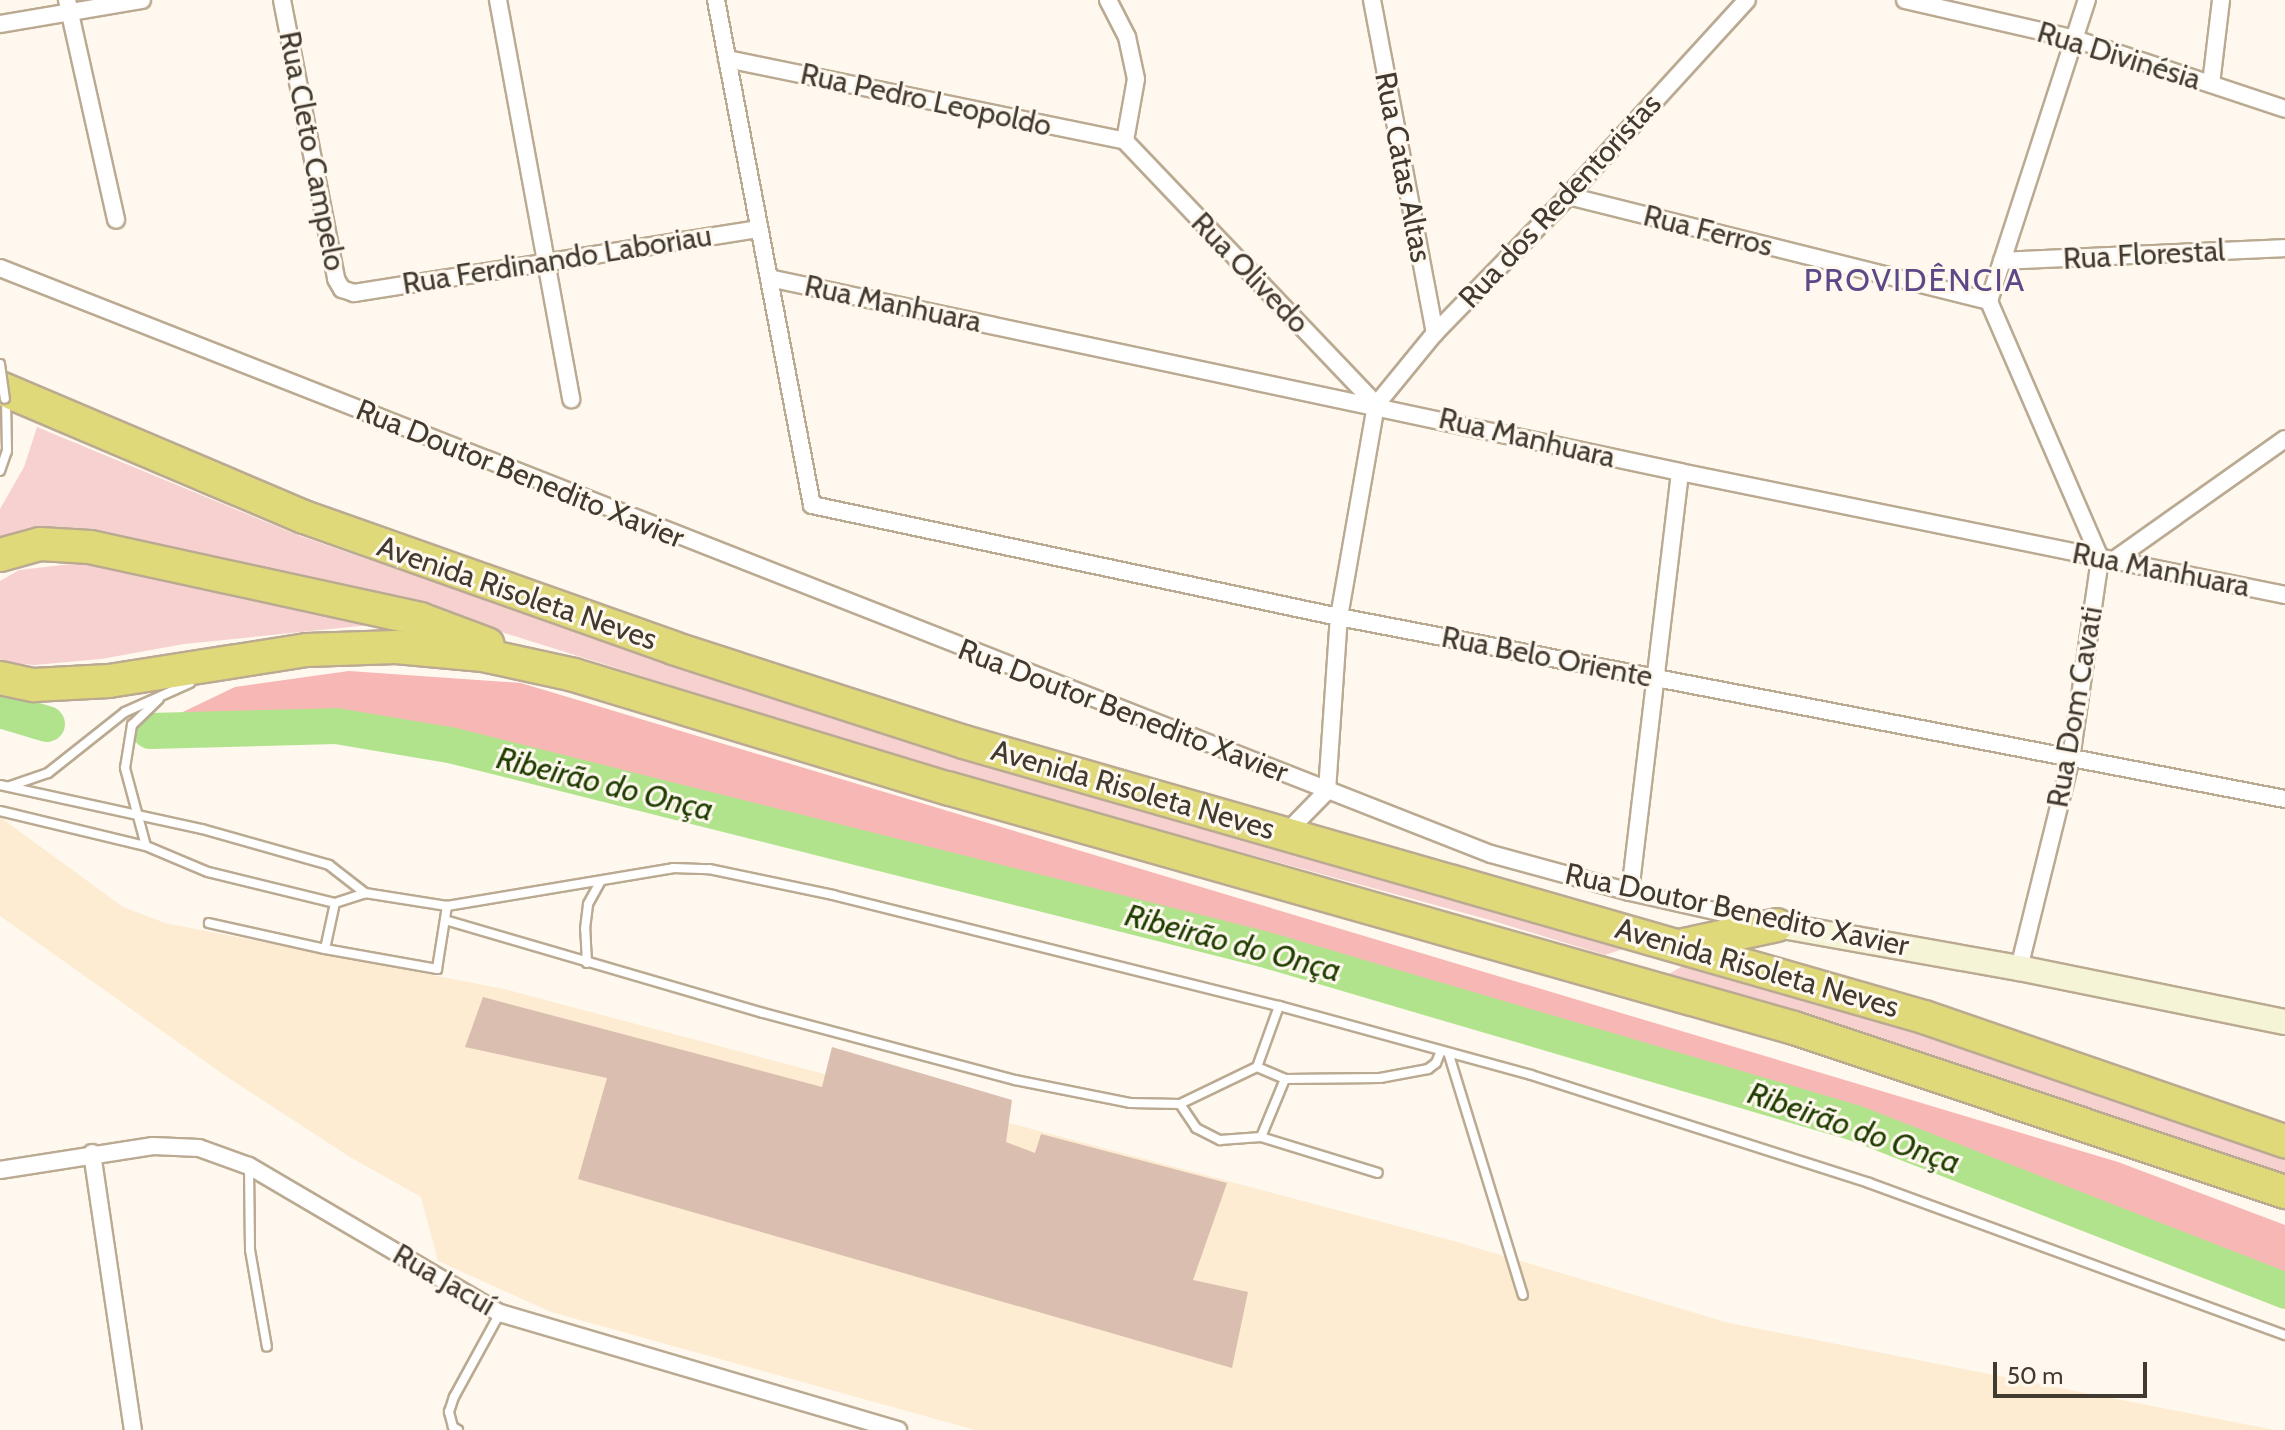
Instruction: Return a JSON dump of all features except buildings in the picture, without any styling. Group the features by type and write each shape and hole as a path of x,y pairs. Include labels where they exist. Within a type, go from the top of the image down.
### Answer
{"highway":[{"name":"Avenida Risoleta Neves","path":"2,394 304,517 673,648 964,742 1924,1017 2285,1141"},
{"path":"0,555 40,544 90,547 420,619 574,675"},
{"name":"Avenida Risoleta Neves","path":"0,678 34,685 109,681 307,650 396,647 483,655 574,675 947,788 1868,1050 2285,1192"},
{"path":"1681,945 1777,925"}],"street":[{"path":"0,24 68,7 142,0"},
{"name":"Rua Cleto Campelo","path":"282,0 336,279 342,289 354,293"},
{"path":"498,0 571,399"},
{"path":"716,0 769,278"},
{"path":"1108,0 1127,37 1136,79 1125,141"},
{"name":"Rua Catas Altas","path":"1372,0 1435,333"},
{"name":"Rua dos Redentoristas","path":"1376,405 1435,333 1568,196 1747,0"},
{"name":"Rua Divinésia","path":"1905,0 2075,39 2285,109"},
{"path":"2087,0 1989,301 2107,559 2285,439"},
{"path":"2211,84 2221,0"},
{"path":"68,7 116,220"},
{"name":"Rua Pedro Leopoldo","path":"727,59 1125,141"},
{"name":"Rua Olivedo","path":"1125,141 1376,405"},
{"name":"Rua Ferros","path":"1568,196 1989,301"},
{"name":"Rua Ferdinando Laboriau","path":"354,293 759,229"},
{"name":"Rua Florestal","path":"2002,261 2285,248"},
{"name":"Rua Doutor Benedito Xavier","path":"0,268 1491,854 1630,892 1777,925 2019,968 2285,1022"},
{"name":"Rua Manhuara","path":"769,278 1680,472 2285,595"},
{"name":"Rua Belo Oriente","path":"769,278 812,505 1339,617 2285,799"},
{"path":"1285,834 1327,791 1339,617 1376,405"},
{"path":"1630,892 1680,472"},
{"name":"Rua Dom Cavati","path":"2019,968 2071,758 2107,559"},
{"name":"Rua Jacuí","path":"0,1170 92,1153 153,1146 199,1148 249,1166 500,1313 898,1430"},
{"path":"92,1153 133,1430"}],"lane":[{"path":"0,471 7,451 2,394"},
{"name":"Avenida Risoleta Neves","path":"4,786 48,773 125,712 165,693 232,666 307,650"},
{"name":"Avenida Risoleta Neves","path":"146,846 125,768 132,725 165,693"},
{"path":"4,786 202,829 329,865 365,893"},
{"path":"0,811 146,846 208,872 335,903 365,893 447,906 673,868 709,869 833,895 1279,1006 1444,1054 1531,1075 1869,1183 2285,1335"},
{"path":"587,963 588,904 601,881"},
{"path":"325,949 335,903"},
{"path":"209,923 325,949 437,969 447,906"},
{"path":"445,920 587,963 1015,1080 1130,1103 1180,1104 1257,1067 1279,1006"},
{"path":"1257,1067 1285,1079 1392,1076 1428,1069 1444,1054"},
{"path":"1444,1054 1523,1295"},
{"path":"1261,1137 1285,1079"},
{"path":"1180,1104 1196,1128 1220,1140 1261,1137 1378,1173"},
{"path":"249,1166 250,1250 267,1347"},
{"path":"458,1430 453,1427 449,1412 454,1397 500,1313"}],"shaded area":[{"path":"37,427 300,536 774,699 989,767 1629,947 1605,955 1490,920 947,772 444,614 0,547 0,509 24,467"},
{"path":"89,562 400,622 184,644 101,659 34,665 0,662 0,581 19,570"},
{"path":"349,671 521,683 2118,1162 2285,1225 2285,1283 1890,1129 1537,1023 1135,908 506,751 345,720 164,721 235,687"},
{"path":"0,817 123,907 165,923 504,989 1450,1240 1729,1323 2275,1430 975,1430 551,1312 438,1261 421,1197 350,1157 227,1077 0,916"},
{"path":"1686,964 1953,1042 2096,1090 2285,1159 2285,1177 1822,1019 1669,974"}],"waterway":[{"name":"Ribeirão do Onça","path":"0,710 47,724"},
{"name":"Ribeirão do Onça","path":"150,731 336,726 450,745 1263,949 1855,1123 2285,1291"}],"district":[{"name":"PROVIDÊNCIA","path":"1915,280"}]}
